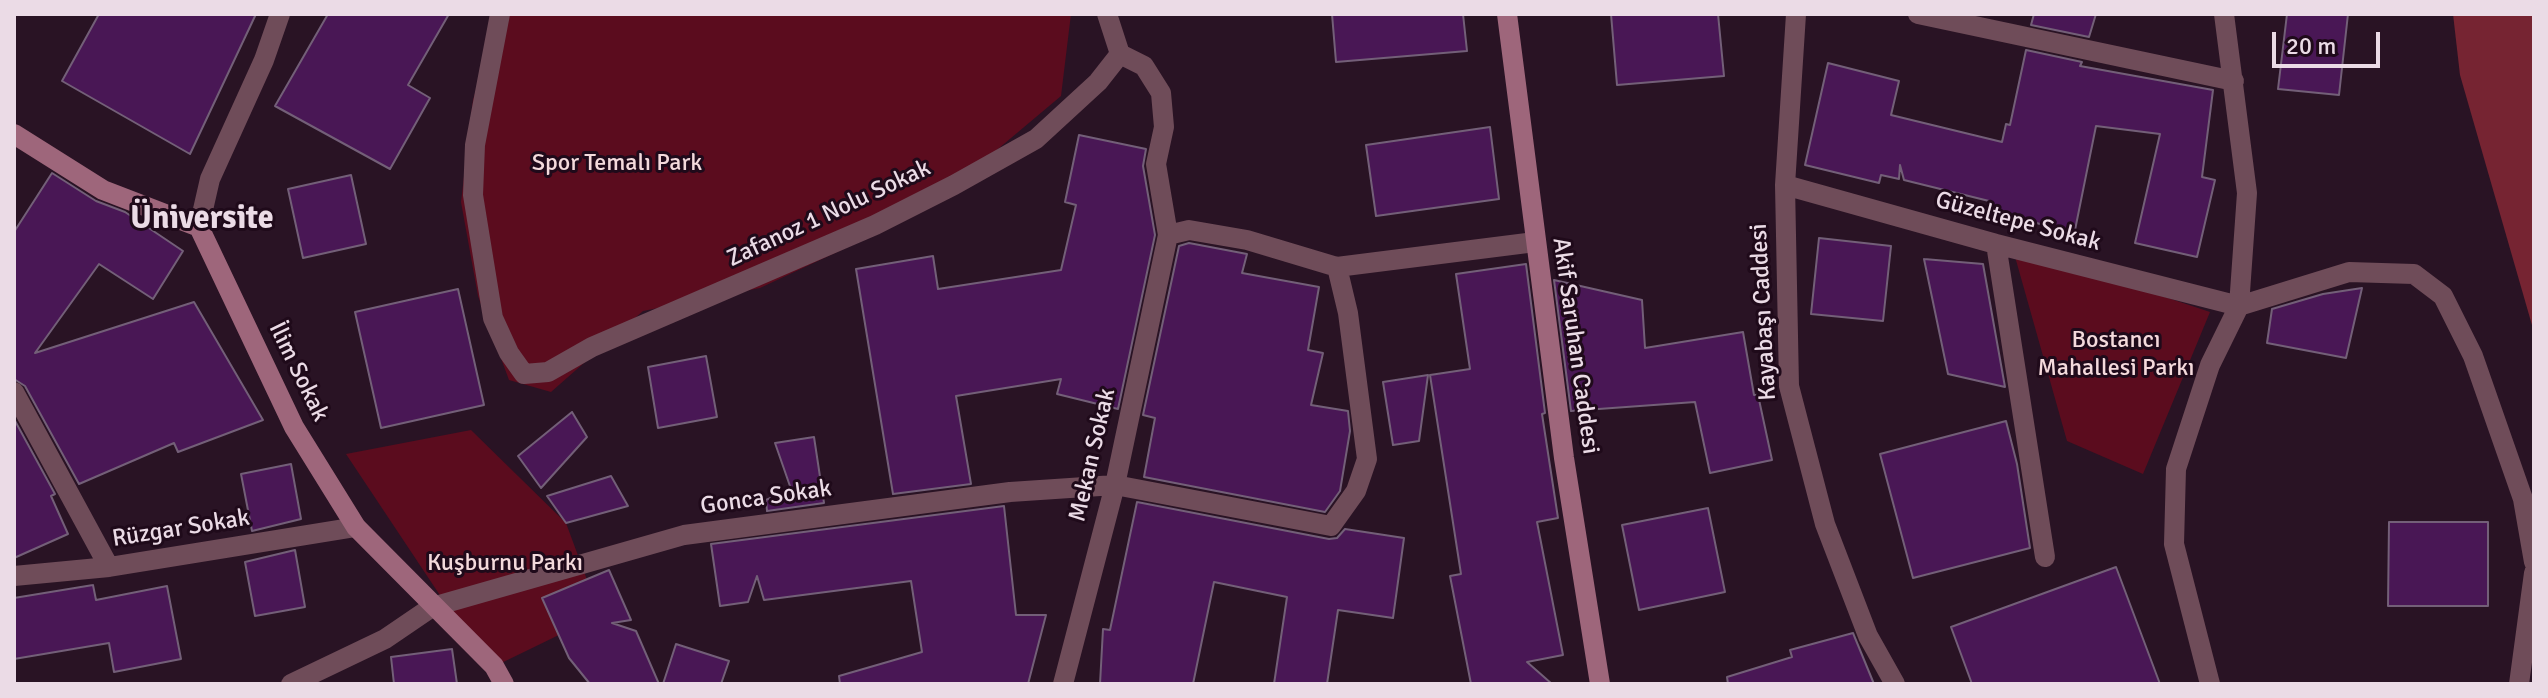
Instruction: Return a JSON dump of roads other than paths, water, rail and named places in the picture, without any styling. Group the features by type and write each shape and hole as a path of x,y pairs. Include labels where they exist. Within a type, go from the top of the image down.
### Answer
{"street":[{"path":"14,134 103,190 199,227 210,179 264,60 280,14"},
{"name":"Zafanoz 1 Nolu Sokak","path":"500,14 475,145 473,195 493,318 509,353 524,374 548,372 592,347 875,225 954,185 1036,139 1098,82 1120,54"},
{"path":"1107,14 1120,54 1144,66 1161,93 1164,127 1156,164 1168,235 1189,230 1247,240 1337,267 1535,242"},
{"name":"Akif Saruhan Caddesi","path":"1507,14 1535,242 1600,684"},
{"name":"Kayabaşı Caddesi","path":"1796,14 1785,185 1789,386 1825,524 1868,636 1895,684"},
{"path":"1918,14 2234,81"},
{"path":"2210,684 2174,544 2176,469 2210,365 2239,306 2247,193 2224,14"},
{"name":"Güzeltepe Sokak","path":"1785,185 1996,244 2239,306"},
{"name":"İlim Sokak","path":"199,227 294,427 356,527 432,607 494,666 504,684"},
{"name":"Mekan Sokak","path":"1063,684 1115,485 1168,235"},
{"path":"1996,244 2045,557"},
{"name":"Gonca Sokak","path":"291,684 385,639 432,607 684,535 1010,492 1115,485 1331,526 1356,491 1367,459 1348,313 1337,267"},
{"path":"2239,306 2349,272 2414,274 2443,296 2473,356 2523,499 2534,562"},
{"path":"14,392 109,567"},
{"name":"Rüzgar Sokak","path":"14,576 109,567 356,527"},
{"path":"2519,684 2534,573"}],"district":[{"name":"Üniversite","path":"202,220"}],"park label":[{"name":"Spor Temalı Park","path":"617,164"},
{"name":"Bostancı Mahallesi Parkı","path":"2116,355"},
{"name":"Kuşburnu Parkı","path":"505,564"}]}
